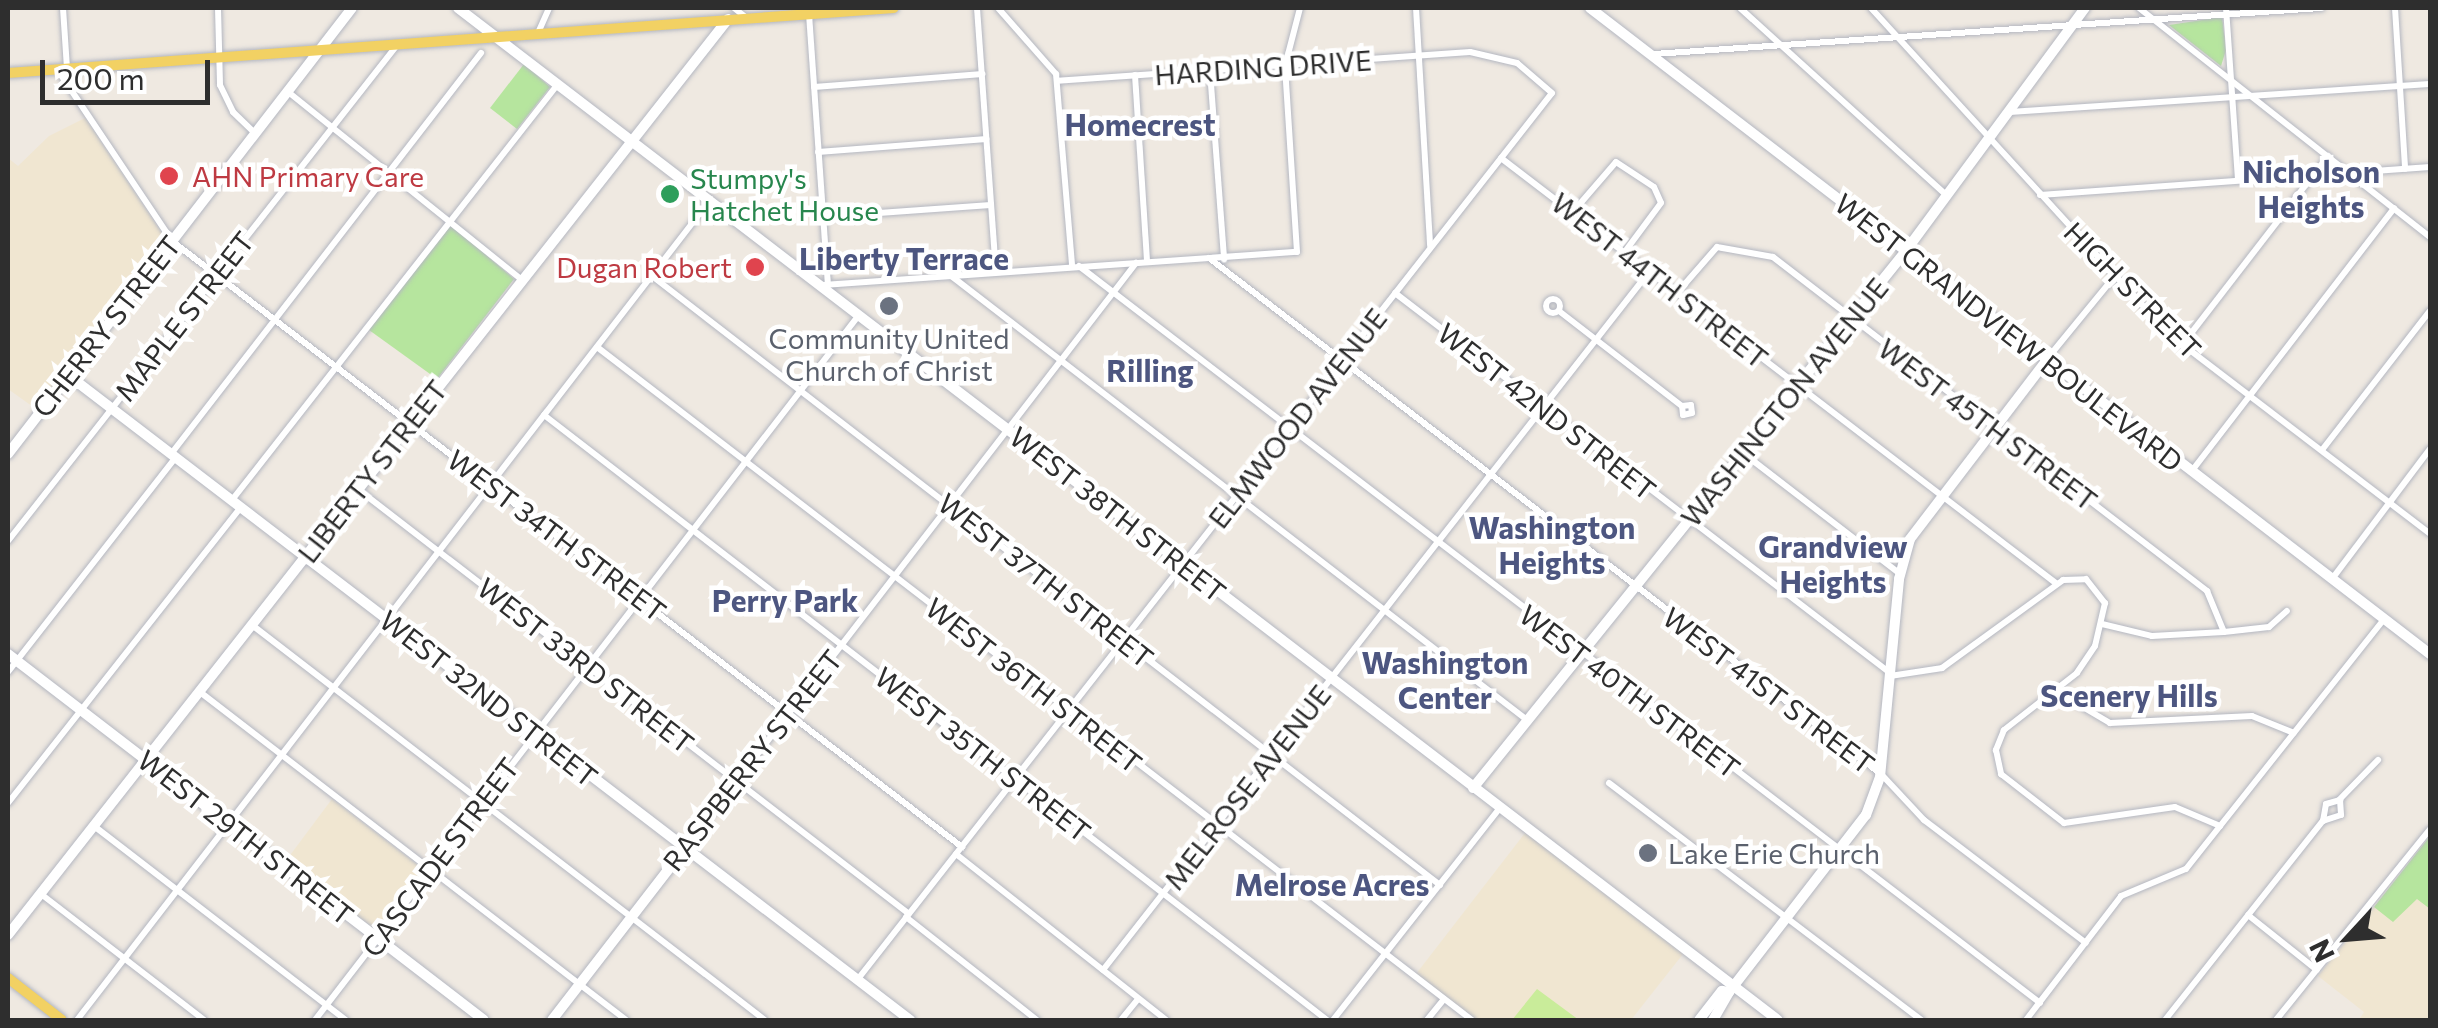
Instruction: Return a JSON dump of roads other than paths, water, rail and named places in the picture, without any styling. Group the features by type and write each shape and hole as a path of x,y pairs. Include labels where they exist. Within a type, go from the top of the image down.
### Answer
{"main road":[{"path":"8,73 538,34 733,11 747,18 894,8"},
{"path":"8,978 62,1020"}],"street":[{"path":"62,69 63,8"},
{"path":"218,8 216,57 225,100 255,133"},
{"name":"CHERRY STREET","path":"9,449 352,8"},
{"path":"538,34 549,8"},
{"path":"977,8 996,272"},
{"path":"998,8 1047,58 1058,81 1076,266"},
{"path":"809,14 825,285 1297,252 1285,66 1300,8"},
{"path":"1416,8 1430,248"},
{"name":"WEST GRANDVIEW BOULEVARD","path":"1590,8 2430,654"},
{"path":"1740,8 1947,196"},
{"name":"HIGH STREET","path":"1870,8 2039,195 2182,344 2430,534"},
{"name":"WASHINGTON AVENUE","path":"1473,788 1906,252 2085,8"},
{"path":"2140,8 2430,237"},
{"path":"1651,54 2226,10 2321,8"},
{"path":"2396,8 2405,169"},
{"name":"WEST 38TH STREET","path":"464,9 1732,989 1778,1020"},
{"path":"2226,10 2238,180"},
{"name":"LIBERTY STREET","path":"8,934 733,11"},
{"name":"MAPLE STREET","path":"8,541 397,44"},
{"path":"8,672 12,657 393,173 481,53"},
{"name":"HARDING DRIVE","path":"1058,81 1419,56 1500,56 1552,93"},
{"name":"WEST 34TH STREET","path":"62,69 172,241 962,846"},
{"path":"1210,70 1225,270"},
{"path":"814,87 982,74"},
{"path":"1135,75 1148,262"},
{"path":"8,803 335,369 559,83"},
{"path":"2009,112 2430,84"},
{"path":"288,91 452,219 522,280"},
{"name":"ELMWOOD AVENUE","path":"858,980 1552,93"},
{"path":"818,152 986,140"},
{"path":"2182,344 2328,156"},
{"name":"WEST 44TH STREET","path":"1501,158 2057,584"},
{"path":"1572,212 1619,162 1661,195 1624,252"},
{"path":"2039,195 2430,167"},
{"path":"77,1020 710,200"},
{"path":"823,217 991,205"},
{"path":"2191,472 2394,208"},
{"name":"WEST 45TH STREET","path":"1677,294 1713,249 1726,245 1773,256 1851,320 2207,591 2224,632"},
{"name":"WEST 41ST STREET","path":"1210,258 1880,774 1924,820 2086,943"},
{"name":"RASPBERRY STREET","path":"552,1020 1136,262"},
{"name":"WEST 40TH STREET","path":"1076,266 2040,1003"},
{"name":"MELROSE AVENUE","path":"1103,970 1649,272"},
{"path":"950,275 1527,720"},
{"name":"WEST 37TH STREET","path":"652,276 1440,884"},
{"path":"1713,1020 1732,989 1841,852 1866,814 1880,774 1900,573 1910,539 1938,495 2115,276"},
{"name":"WEST 42ND STREET","path":"1395,293 1890,675"},
{"path":"1559,311 1682,406"},
{"path":"2322,450 2430,311"},
{"name":"CASCADE STREET","path":"314,1020 860,314"},
{"name":"WEST 36TH STREET","path":"597,346 1067,712 1472,1020"},
{"name":"WEST 32ND STREET","path":"68,375 903,1018"},
{"name":"WEST 35TH STREET","path":"544,415 1330,1020"},
{"path":"2332,579 2430,449"},
{"path":"1743,453 1900,573"},
{"name":"WEST 33RD STREET","path":"358,489 736,780 1037,1020"},
{"path":"1890,675 1942,668 2057,584 2080,578 2094,584 2105,603 2102,624 2084,665 2007,726 1997,745 2001,774 2021,794 2070,824 2175,807 2220,826"},
{"path":"2102,624 2152,636 2224,632 2270,627 2287,612"},
{"path":"2026,1020 2121,896 2182,872 2384,619"},
{"path":"251,624 766,1020"},
{"name":"WEST 29TH STREET","path":"12,657 484,1020"},
{"path":"2054,690 2110,723 2252,716 2294,733"},
{"path":"199,691 626,1020"},
{"path":"2165,1020 2324,821 2327,803 2339,800 2378,760"},
{"path":"1609,783 1921,1020"},
{"path":"2324,821 2341,815 2339,800"},
{"path":"1330,1020 1499,809"},
{"path":"93,825 346,1020"},
{"path":"2276,1020 2430,830"},
{"path":"956,854 1166,1020"},
{"path":"40,893 204,1020"},
{"path":"2248,915 2317,970"},
{"path":"1699,1020 1722,991 1732,989"},
{"path":"1121,1020 1138,998"},
{"path":"1427,1020 1444,999"}],"place":[{"name":"AHN Primary Care","path":"169,176"},
{"name":"Stumpy's Hatchet House","path":"670,194"},
{"name":"Dugan Robert","path":"755,267"},
{"name":"Community United Church of Christ","path":"889,306"},
{"name":"Lake Erie Church","path":"1648,853"}],"district":[{"name":"Homecrest","path":"1140,124"},
{"name":"Nicholson Heights","path":"2311,188"},
{"name":"Liberty Terrace","path":"904,258"},
{"name":"Rilling","path":"1150,370"},
{"name":"Washington Heights","path":"1552,544"},
{"name":"Grandview Heights","path":"1833,563"},
{"name":"Perry Park","path":"785,600"},
{"name":"Washington Center","path":"1445,679"},
{"name":"Scenery Hills","path":"2129,695"},
{"name":"Melrose Acres","path":"1332,884"}]}
